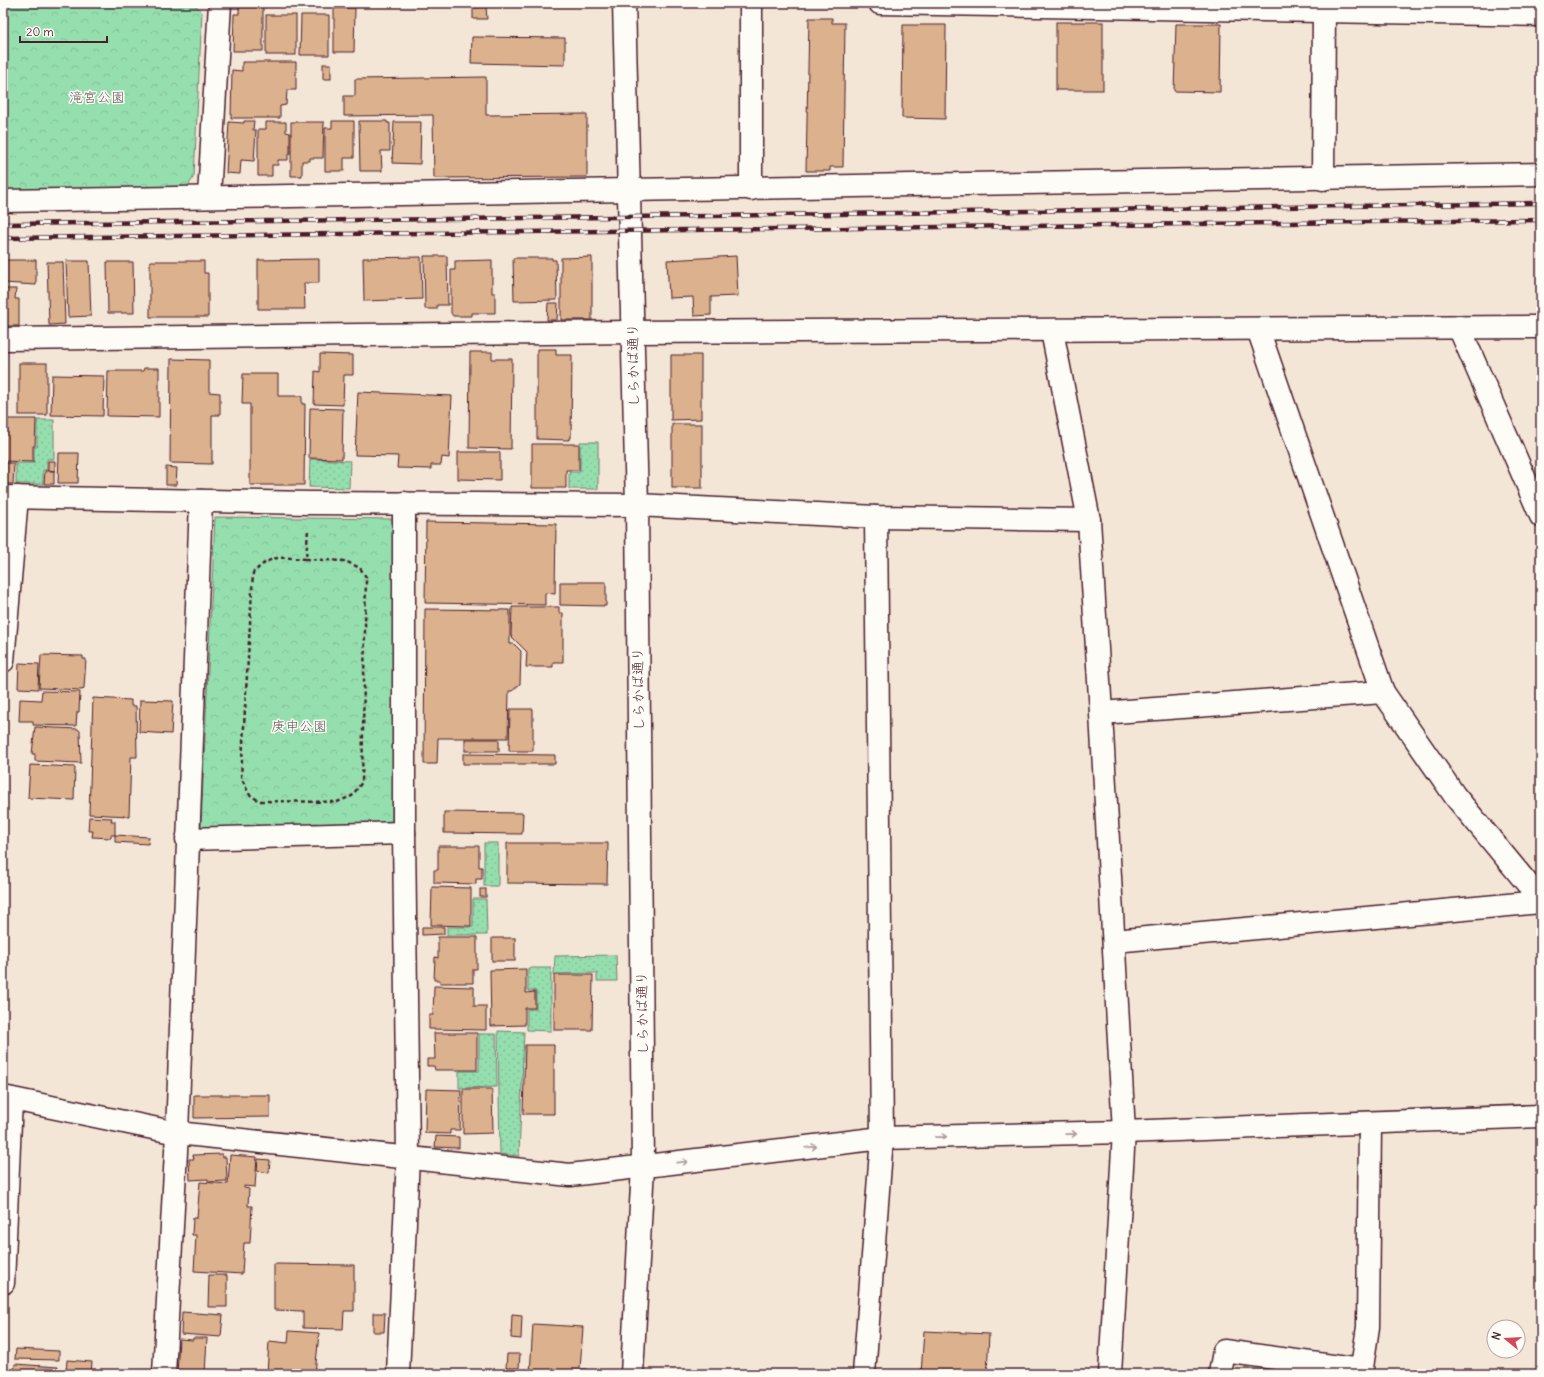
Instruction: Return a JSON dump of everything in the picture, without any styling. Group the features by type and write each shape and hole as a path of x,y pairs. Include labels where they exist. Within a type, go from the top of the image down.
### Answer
{"street":[{"path":"209,197 220,3"},
{"name":"しらかば通り","path":"624,3 637,505 643,1166 632,1374"},
{"path":"751,3 751,189"},
{"path":"880,3 1324,7 1541,15"},
{"path":"1323,179 1324,7"},
{"path":"3,201 1541,174"},
{"path":"3,339 632,332 1052,331 1541,327"},
{"path":"1460,328 1541,516"},
{"path":"1258,329 1383,692 1455,796 1541,901"},
{"path":"1052,331 1089,520 1114,942 1124,1132 1110,1374"},
{"path":"3,661 10,497 309,503 637,505 876,517 1089,520"},
{"path":"164,1374 177,1133 201,501"},
{"path":"398,1374 408,1157 404,833 404,503"},
{"path":"864,1374 882,1138 876,517"},
{"path":"1101,713 1383,692"},
{"path":"187,839 404,833"},
{"path":"1114,942 1541,901"},
{"path":"3,1283 7,1098 177,1133 408,1157 570,1176 882,1138 1124,1132 1541,1116"},
{"path":"1220,1374 1224,1351 1361,1372 1368,1327 1370,1123"}],"path":[{"path":"306,558 309,503"},
{"path":"274,557 306,558 345,561 360,568 366,577 362,782 352,796 337,802 259,801 249,794 241,777 253,573 263,562 274,557"}],"green space":[{"name":"滝宮公園","path":"3,3 194,4 202,12 194,176 187,188 3,192"},
{"path":"37,420 54,420 54,459 47,459 47,470 43,470 43,484 16,484 16,463 34,463 34,447 37,447"},
{"path":"580,442 598,442 598,489 569,489 569,472 580,472"},
{"path":"310,459 350,461 349,488 309,487"},
{"name":"庚申公園","path":"215,517 396,519 392,826 214,833 201,827"},
{"path":"484,843 498,843 498,886 484,886"},
{"path":"473,899 486,899 487,935 447,935 447,927 473,927"},
{"path":"616,955 617,981 597,981 597,973 554,974 555,956"},
{"path":"528,968 551,968 551,1031 527,1030 527,1009 536,1009 536,991 528,991"},
{"path":"498,1031 524,1032 519,1156 500,1154"},
{"path":"479,1034 496,1034 497,1087 459,1088 459,1071 479,1071"}],"building":[{"path":"239,7 263,7 263,51 233,51 234,14 239,14"},
{"path":"486,7 487,19 473,19 473,8"},
{"path":"334,8 355,8 354,52 334,52"},
{"path":"266,15 296,15 296,55 266,55"},
{"path":"301,15 329,15 329,55 300,55"},
{"path":"809,18 832,18 832,23 845,23 843,167 830,167 830,171 806,171"},
{"path":"1056,22 1103,22 1103,90 1056,90"},
{"path":"1176,24 1221,24 1220,92 1174,91"},
{"path":"903,25 946,25 945,119 902,118"},
{"path":"472,37 565,38 565,65 471,63"},
{"path":"242,62 296,62 296,90 287,90 286,105 280,106 280,118 231,118 232,70 242,71"},
{"path":"323,64 331,64 331,79 323,79"},
{"path":"486,77 486,115 587,114 587,177 434,178 433,115 344,116 344,96 355,96 355,79"},
{"path":"244,121 254,121 253,130 256,130 254,161 241,160 240,174 226,173 229,122 244,123"},
{"path":"332,121 354,121 354,158 344,158 344,171 325,171 325,128 332,128"},
{"path":"359,121 387,121 387,123 390,123 390,151 381,151 382,171 360,171"},
{"path":"266,122 286,122 286,132 290,133 290,154 288,154 288,160 278,160 278,165 272,165 272,176 258,176 258,129 266,129"},
{"path":"291,122 324,122 323,158 310,158 310,161 302,161 302,176 291,176"},
{"path":"394,122 421,122 420,164 392,163"},
{"path":"424,256 447,256 448,305 437,305 437,309 425,309"},
{"path":"736,256 738,296 711,297 711,315 694,316 693,297 669,298 667,260"},
{"path":"421,257 422,299 364,301 363,258"},
{"path":"592,257 592,320 561,320 561,258"},
{"path":"513,258 552,258 552,260 556,260 557,300 514,301"},
{"path":"319,259 319,283 304,283 305,309 258,309 258,260"},
{"path":"3,260 36,260 36,285 3,283"},
{"path":"492,260 492,293 495,293 495,313 472,313 472,316 453,316 451,313 451,270 455,270 455,261"},
{"path":"66,261 89,261 91,316 68,317"},
{"path":"150,261 204,261 204,273 208,273 208,317 150,317"},
{"path":"47,262 63,262 65,324 49,325"},
{"path":"107,262 133,262 134,313 108,313"},
{"path":"3,289 16,289 15,299 19,299 19,326 3,326"},
{"path":"548,303 558,303 557,320 547,320"},
{"path":"537,349 556,349 556,355 572,355 571,438 569,438 569,440 537,439"},
{"path":"470,352 492,352 492,359 512,359 511,449 469,448"},
{"path":"320,354 353,355 353,375 344,375 343,405 314,404 315,371 320,372"},
{"path":"671,355 701,355 701,419 671,420"},
{"path":"171,359 209,360 209,392 220,393 220,415 212,415 212,464 170,463"},
{"path":"19,363 47,363 47,415 19,415"},
{"path":"144,368 159,368 159,417 107,416 108,371 143,371"},
{"path":"243,374 278,374 278,396 302,396 302,404 305,404 304,485 250,485 250,404 242,404"},
{"path":"52,375 104,376 103,416 51,415"},
{"path":"358,392 452,396 449,458 442,457 441,465 431,465 431,469 397,468 398,456 355,455"},
{"path":"310,408 343,409 342,459 309,458"},
{"path":"3,419 36,419 33,462 3,461"},
{"path":"672,424 702,424 702,488 672,488"},
{"path":"532,444 579,444 579,470 566,470 566,488 532,488"},
{"path":"458,452 500,452 500,480 458,479"},
{"path":"59,453 79,453 78,483 58,483"},
{"path":"48,461 55,461 55,471 48,470"},
{"path":"3,463 14,463 13,484 3,484"},
{"path":"166,467 177,468 176,485 166,485"},
{"path":"45,471 54,471 54,484 44,484"},
{"path":"426,522 556,524 555,594 545,593 545,605 425,603"},
{"path":"560,582 606,582 606,606 560,605"},
{"path":"512,607 559,607 559,613 563,613 563,662 553,662 553,667 526,667 527,652 511,636"},
{"path":"425,609 510,610 510,644 514,644 521,651 520,684 512,691 509,691 508,738 438,738 437,764 424,764"},
{"path":"41,655 83,656 83,659 86,659 84,688 82,690 39,688"},
{"path":"19,663 39,664 38,689 18,688"},
{"path":"42,691 80,692 79,712 77,712 76,726 33,725 33,721 19,721 20,699 41,700"},
{"path":"93,698 131,700 131,706 136,706 137,757 131,757 129,816 89,814"},
{"path":"140,700 173,701 171,734 139,732"},
{"path":"510,709 533,709 533,751 509,751"},
{"path":"35,727 78,729 80,731 81,763 35,761 35,754 32,754"},
{"path":"465,739 499,739 499,751 465,751"},
{"path":"463,754 555,755 555,764 463,764"},
{"path":"30,765 75,767 74,800 28,798"},
{"path":"444,812 523,813 522,834 444,833"},
{"path":"89,817 112,818 111,821 115,821 115,835 111,835 111,838 92,837 93,831 88,831"},
{"path":"115,835 149,837 148,844 115,842"},
{"path":"507,843 608,843 607,884 507,883"},
{"path":"438,846 479,846 479,867 482,867 482,879 476,879 476,884 434,883 434,870 438,870"},
{"path":"432,887 471,888 471,926 431,925"},
{"path":"480,889 486,889 486,897 480,897"},
{"path":"422,927 444,927 444,934 422,935"},
{"path":"438,937 477,937 477,969 473,969 473,983 440,983 440,980 434,980 435,957 438,958"},
{"path":"492,938 515,938 515,961 492,961"},
{"path":"526,969 526,993 535,992 535,1008 525,1008 525,1025 491,1026 490,970"},
{"path":"554,975 593,975 592,1030 554,1030"},
{"path":"434,986 474,987 474,1006 486,1006 486,1030 429,1029 429,1015 433,1015"},
{"path":"434,1033 477,1033 477,1070 435,1070 434,1066 427,1066 427,1059 435,1059"},
{"path":"525,1045 554,1045 554,1114 523,1114"},
{"path":"426,1089 461,1090 460,1130 450,1130 450,1134 425,1133"},
{"path":"463,1089 492,1089 493,1133 463,1134"},
{"path":"194,1095 270,1095 270,1117 194,1118"},
{"path":"436,1136 459,1137 459,1148 435,1147"},
{"path":"222,1154 222,1157 226,1157 227,1181 208,1182 208,1179 190,1180 189,1159 194,1159 193,1155"},
{"path":"230,1155 257,1157 255,1187 244,1186 244,1188 249,1189 248,1206 252,1206 250,1243 244,1243 242,1274 194,1271 196,1235 192,1235 193,1218 197,1218 200,1182 228,1184"},
{"path":"258,1159 270,1160 269,1173 257,1171"},
{"path":"274,1264 354,1265 354,1311 344,1311 343,1329 303,1328 303,1311 274,1310"},
{"path":"209,1275 227,1275 227,1307 208,1307"},
{"path":"182,1312 223,1315 221,1337 181,1334"},
{"path":"373,1313 385,1313 384,1332 373,1332"},
{"path":"512,1314 522,1315 521,1339 511,1338"},
{"path":"533,1324 583,1327 580,1369 587,1369 586,1374 530,1374"},
{"path":"289,1331 319,1333 315,1374 267,1374 269,1341 288,1343"},
{"path":"924,1331 989,1334 987,1374 921,1374"},
{"path":"193,1338 207,1338 205,1374 177,1374 179,1339 193,1340"},
{"path":"16,1349 59,1351 59,1360 15,1359"},
{"path":"507,1354 520,1354 519,1368 506,1368"},
{"path":"67,1360 92,1362 91,1374 66,1374"},
{"path":"15,1364 58,1367 57,1374 14,1374"},
{"path":"511,1370 519,1371 519,1374 511,1374"}],"railway":[{"path":"3,224 712,216 1541,203"},
{"path":"3,238 1541,220"}]}
